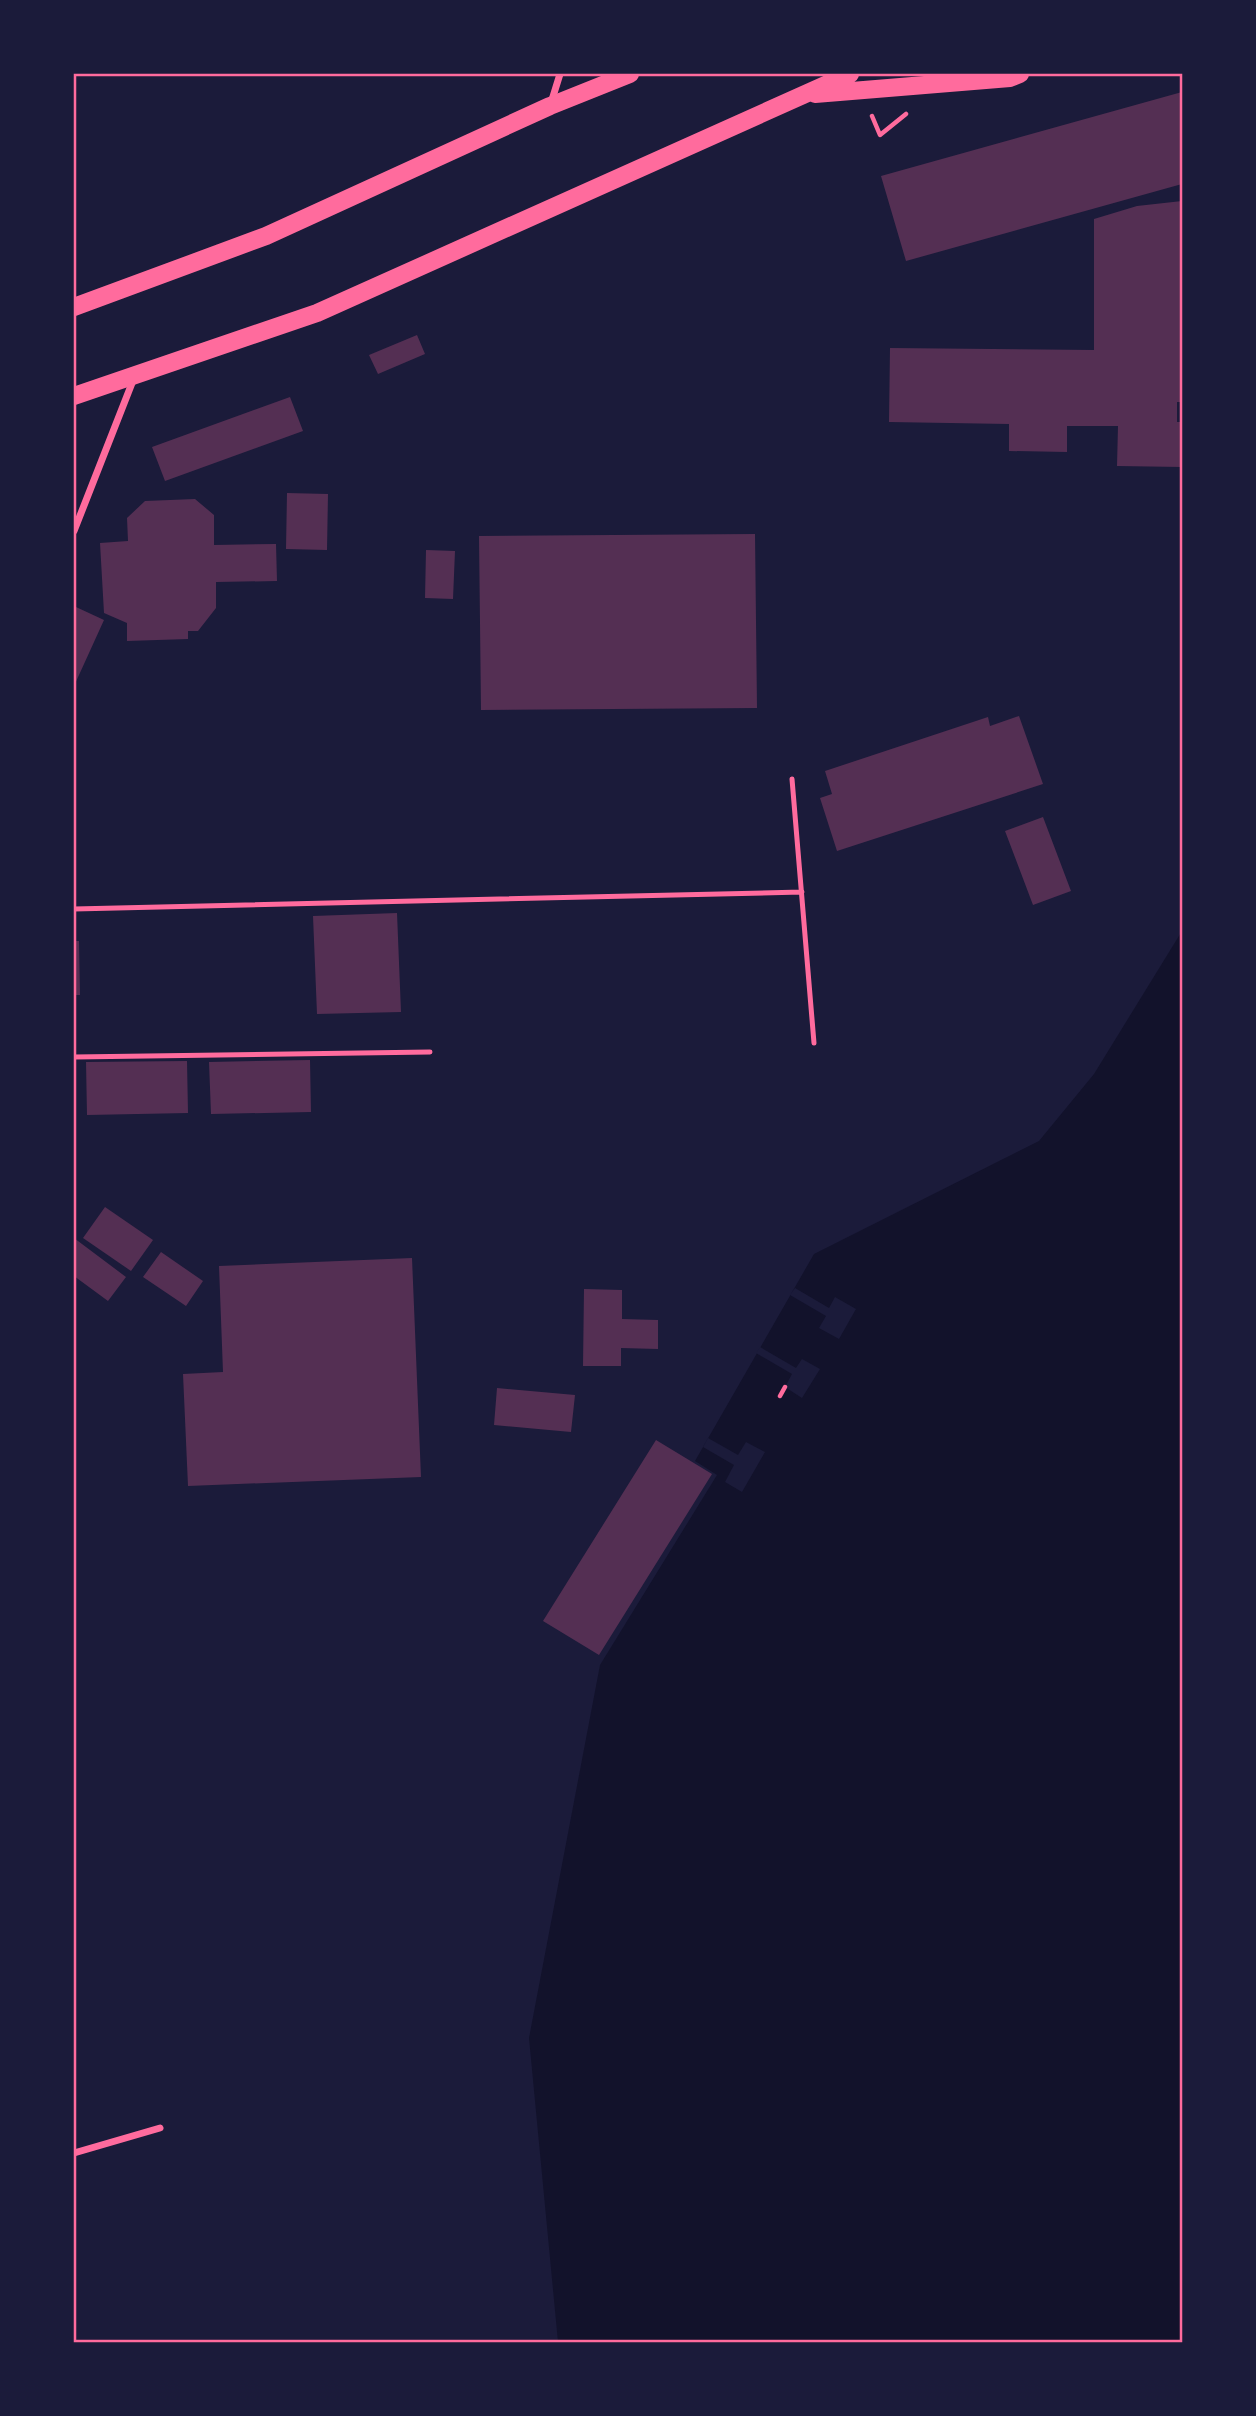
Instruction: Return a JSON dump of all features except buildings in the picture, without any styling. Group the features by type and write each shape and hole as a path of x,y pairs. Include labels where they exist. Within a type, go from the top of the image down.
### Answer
{"main road":[{"path":"74,307 266,236 550,106 630,74"},
{"path":"74,396 317,313 850,74"},
{"path":"803,95 1010,78 1020,74"}],"street":[{"path":"550,106 560,74"},
{"path":"74,531 136,374"},
{"path":"74,2153 160,2127"}],"lane":[{"path":"792,779 814,1043"},
{"path":"74,909 802,892"},
{"path":"74,1057 430,1052"}],"path":[{"path":"780,1396 785,1387"}],"shaded area":[{"path":"1182,931 1182,2342 558,2342 529,2038 600,1665 717,1475 695,1461 814,1254 1039,1141 1094,1074"}],"pier":[{"path":"795,1288 829,1308 835,1297 856,1309 839,1339 819,1328 826,1316 790,1295"},
{"path":"760,1347 796,1368 802,1359 820,1369 802,1398 785,1387 792,1374 756,1353"},
{"path":"708,1438 738,1455 746,1442 765,1452 742,1492 725,1482 734,1465 703,1447"}]}
